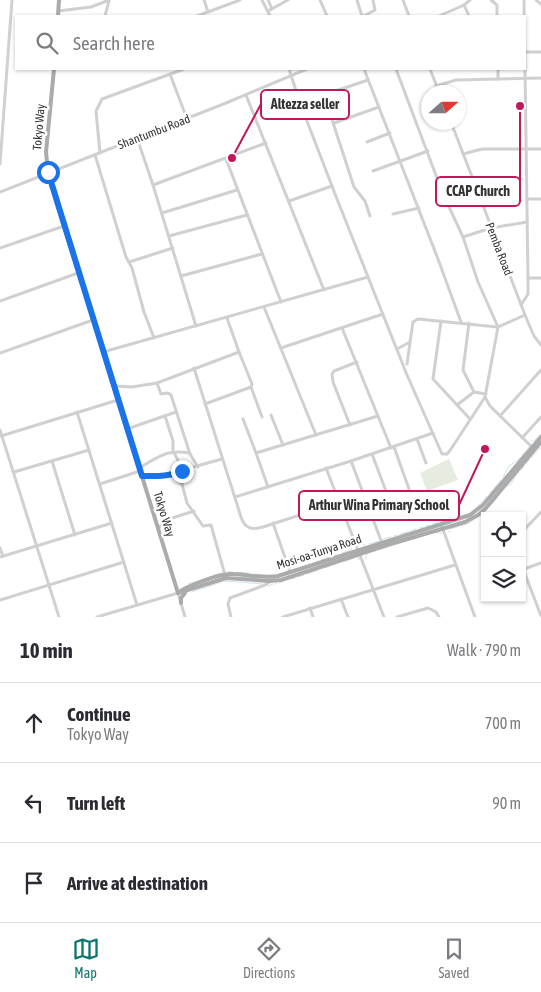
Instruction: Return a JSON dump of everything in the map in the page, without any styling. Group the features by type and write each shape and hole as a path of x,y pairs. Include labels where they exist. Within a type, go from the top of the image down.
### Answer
{"main road":[{"path":"58,14 59,0"},
{"name":"Tokyo Way","path":"54,70 46,152 48,172 178,593"},
{"name":"Mosi-oa-Tunya Road","path":"188,589 226,578 271,579 292,576 382,543 442,526 464,522 482,511 541,437"},
{"name":"Mosi-oa-Tunya Road","path":"533,448 541,442"},
{"name":"Mosi-oa-Tunya Road","path":"178,593 225,575 271,579 442,526"},
{"path":"174,583 188,589 183,595 181,603"}],"street":[{"path":"0,164 12,0"},
{"path":"58,14 91,7 109,0"},
{"path":"105,15 109,0"},
{"path":"204,0 208,12"},
{"path":"200,15 240,0"},
{"path":"262,0 270,10"},
{"path":"268,0 270,15"},
{"path":"270,10 288,0"},
{"path":"320,0 327,15"},
{"path":"357,0 363,15"},
{"path":"365,15 374,10 372,0"},
{"path":"404,0 409,15"},
{"path":"442,15 464,5 470,0"},
{"path":"492,0 496,5 497,15"},
{"path":"524,0 525,15"},
{"path":"536,0 541,4"},
{"path":"464,5 468,15"},
{"path":"10,25 15,26"},
{"path":"521,305 528,294 526,52 541,52"},
{"path":"100,153 96,111 102,99 181,70"},
{"path":"289,70 300,103 397,350 441,452 444,455 486,396 498,327 478,282 463,237 443,194 396,70"},
{"name":"Shantumbu Road","path":"0,192 187,119 305,70"},
{"path":"364,70 419,208 461,322"},
{"path":"430,70 436,85"},
{"path":"498,70 498,79"},
{"path":"170,74 187,119"},
{"path":"439,85 456,80 541,78"},
{"path":"300,103 368,80"},
{"path":"0,86 6,86"},
{"path":"246,95 324,290"},
{"path":"324,95 354,187 365,201 370,216"},
{"path":"334,123 379,107"},
{"name":"Pemba Road","path":"454,130 525,315 534,336 541,345"},
{"path":"367,142 390,133"},
{"path":"137,138 182,276 196,326"},
{"path":"153,185 266,143"},
{"path":"463,154 482,150 541,149"},
{"path":"372,171 428,151"},
{"path":"95,155 132,268 144,312 154,338"},
{"path":"226,159 281,302"},
{"path":"289,201 332,186"},
{"path":"162,213 237,190"},
{"path":"527,199 541,199"},
{"path":"393,214 419,208"},
{"path":"169,236 247,215"},
{"path":"463,237 491,228 527,222"},
{"path":"0,248 64,226"},
{"path":"129,262 173,248"},
{"path":"182,276 262,254"},
{"path":"0,301 78,272"},
{"path":"103,352 368,277"},
{"path":"528,278 541,278"},
{"path":"264,307 316,435"},
{"path":"281,348 383,314"},
{"path":"407,364 415,320 461,322 498,327 525,315"},
{"path":"226,318 252,384 251,387 262,417"},
{"path":"0,353 93,320"},
{"path":"441,321 433,379 470,419"},
{"path":"469,324 463,370 474,392 486,396 490,406 533,448"},
{"path":"342,328 410,489"},
{"path":"397,350 410,342"},
{"path":"114,386 132,387 157,382 239,352"},
{"path":"350,425 332,382 332,376 334,371 357,362"},
{"path":"194,368 242,522 248,528 256,528 340,502"},
{"path":"500,416 541,370"},
{"path":"157,382 161,394 170,393 190,454 198,467"},
{"path":"205,404 251,387"},
{"path":"457,405 474,392"},
{"path":"1,436 118,400"},
{"path":"77,412 137,605"},
{"path":"127,429 176,412"},
{"path":"271,415 284,445"},
{"path":"165,416 173,441 173,451 182,466 177,473"},
{"path":"256,453 378,416"},
{"path":"522,438 541,417"},
{"path":"243,419 268,487"},
{"path":"0,430 59,617"},
{"path":"235,497 433,433"},
{"path":"417,439 426,463"},
{"path":"14,472 89,450"},
{"path":"140,472 158,457 173,451 190,454"},
{"path":"372,454 390,502"},
{"path":"100,484 140,472 171,475 222,459"},
{"path":"52,461 75,535"},
{"path":"351,461 382,543"},
{"path":"326,468 384,617"},
{"path":"171,475 182,484 187,503 203,526 211,525 225,575"},
{"path":"158,528 170,519 194,511"},
{"path":"526,528 541,512"},
{"path":"0,548 1,557 112,523"},
{"path":"273,523 291,573"},
{"path":"442,526 475,617"},
{"path":"0,600 124,562"},
{"path":"526,567 541,563"},
{"path":"283,617 455,564"},
{"path":"526,576 541,616"},
{"path":"231,617 228,604 230,598 271,579"},
{"path":"96,617 178,593"},
{"name":"Tokyo Way","path":"178,593 185,617"},
{"path":"341,600 348,617"},
{"path":"310,608 313,617"},
{"path":"397,617 428,608 436,612 438,617"}],"shaded area":[{"path":"449,459 458,480 427,491 420,473"}],"waterway":[{"path":"531,441 534,441 541,434"},
{"path":"503,477 509,466 519,459 529,447"},
{"path":"531,458 541,447"},
{"path":"526,464 529,460"},
{"path":"521,470 524,466"},
{"path":"507,486 511,484 516,475"},
{"path":"490,493 501,480"},
{"path":"476,508 487,496"},
{"path":"492,504 497,498"},
{"path":"449,532 450,529 469,523 486,511"},
{"path":"440,522 449,519"},
{"path":"433,524 437,523"},
{"path":"426,526 430,525"},
{"path":"410,531 416,529"},
{"path":"400,534 408,532"},
{"path":"435,533 440,532 442,534"},
{"path":"383,539 391,537"},
{"path":"369,544 379,541"},
{"path":"358,544 365,545"},
{"path":"342,553 351,550 352,546"},
{"path":"378,550 388,547"},
{"path":"365,559 368,553 375,551"},
{"path":"334,556 338,554"},
{"path":"321,560 331,556"},
{"path":"357,557 360,560"},
{"path":"343,562 354,558"},
{"path":"324,568 336,564"},
{"path":"307,574 318,570"},
{"path":"228,572 233,572"},
{"path":"237,572 249,573"},
{"path":"214,575 222,573"},
{"path":"254,574 265,575"},
{"path":"298,577 304,575"},
{"path":"290,579 295,578"},
{"path":"279,583 286,580"},
{"path":"192,592 224,581 263,584"},
{"path":"188,584 194,582"},
{"path":"268,586 273,584"}],"place":[{"name":"CCAP Church","path":"520,106"},
{"name":"Altezza seller","path":"232,158"},
{"name":"Arthur Wina Primary School","path":"485,449"}],"route":[{"path":"48,172 142,476 173,475 182,471"}]}
